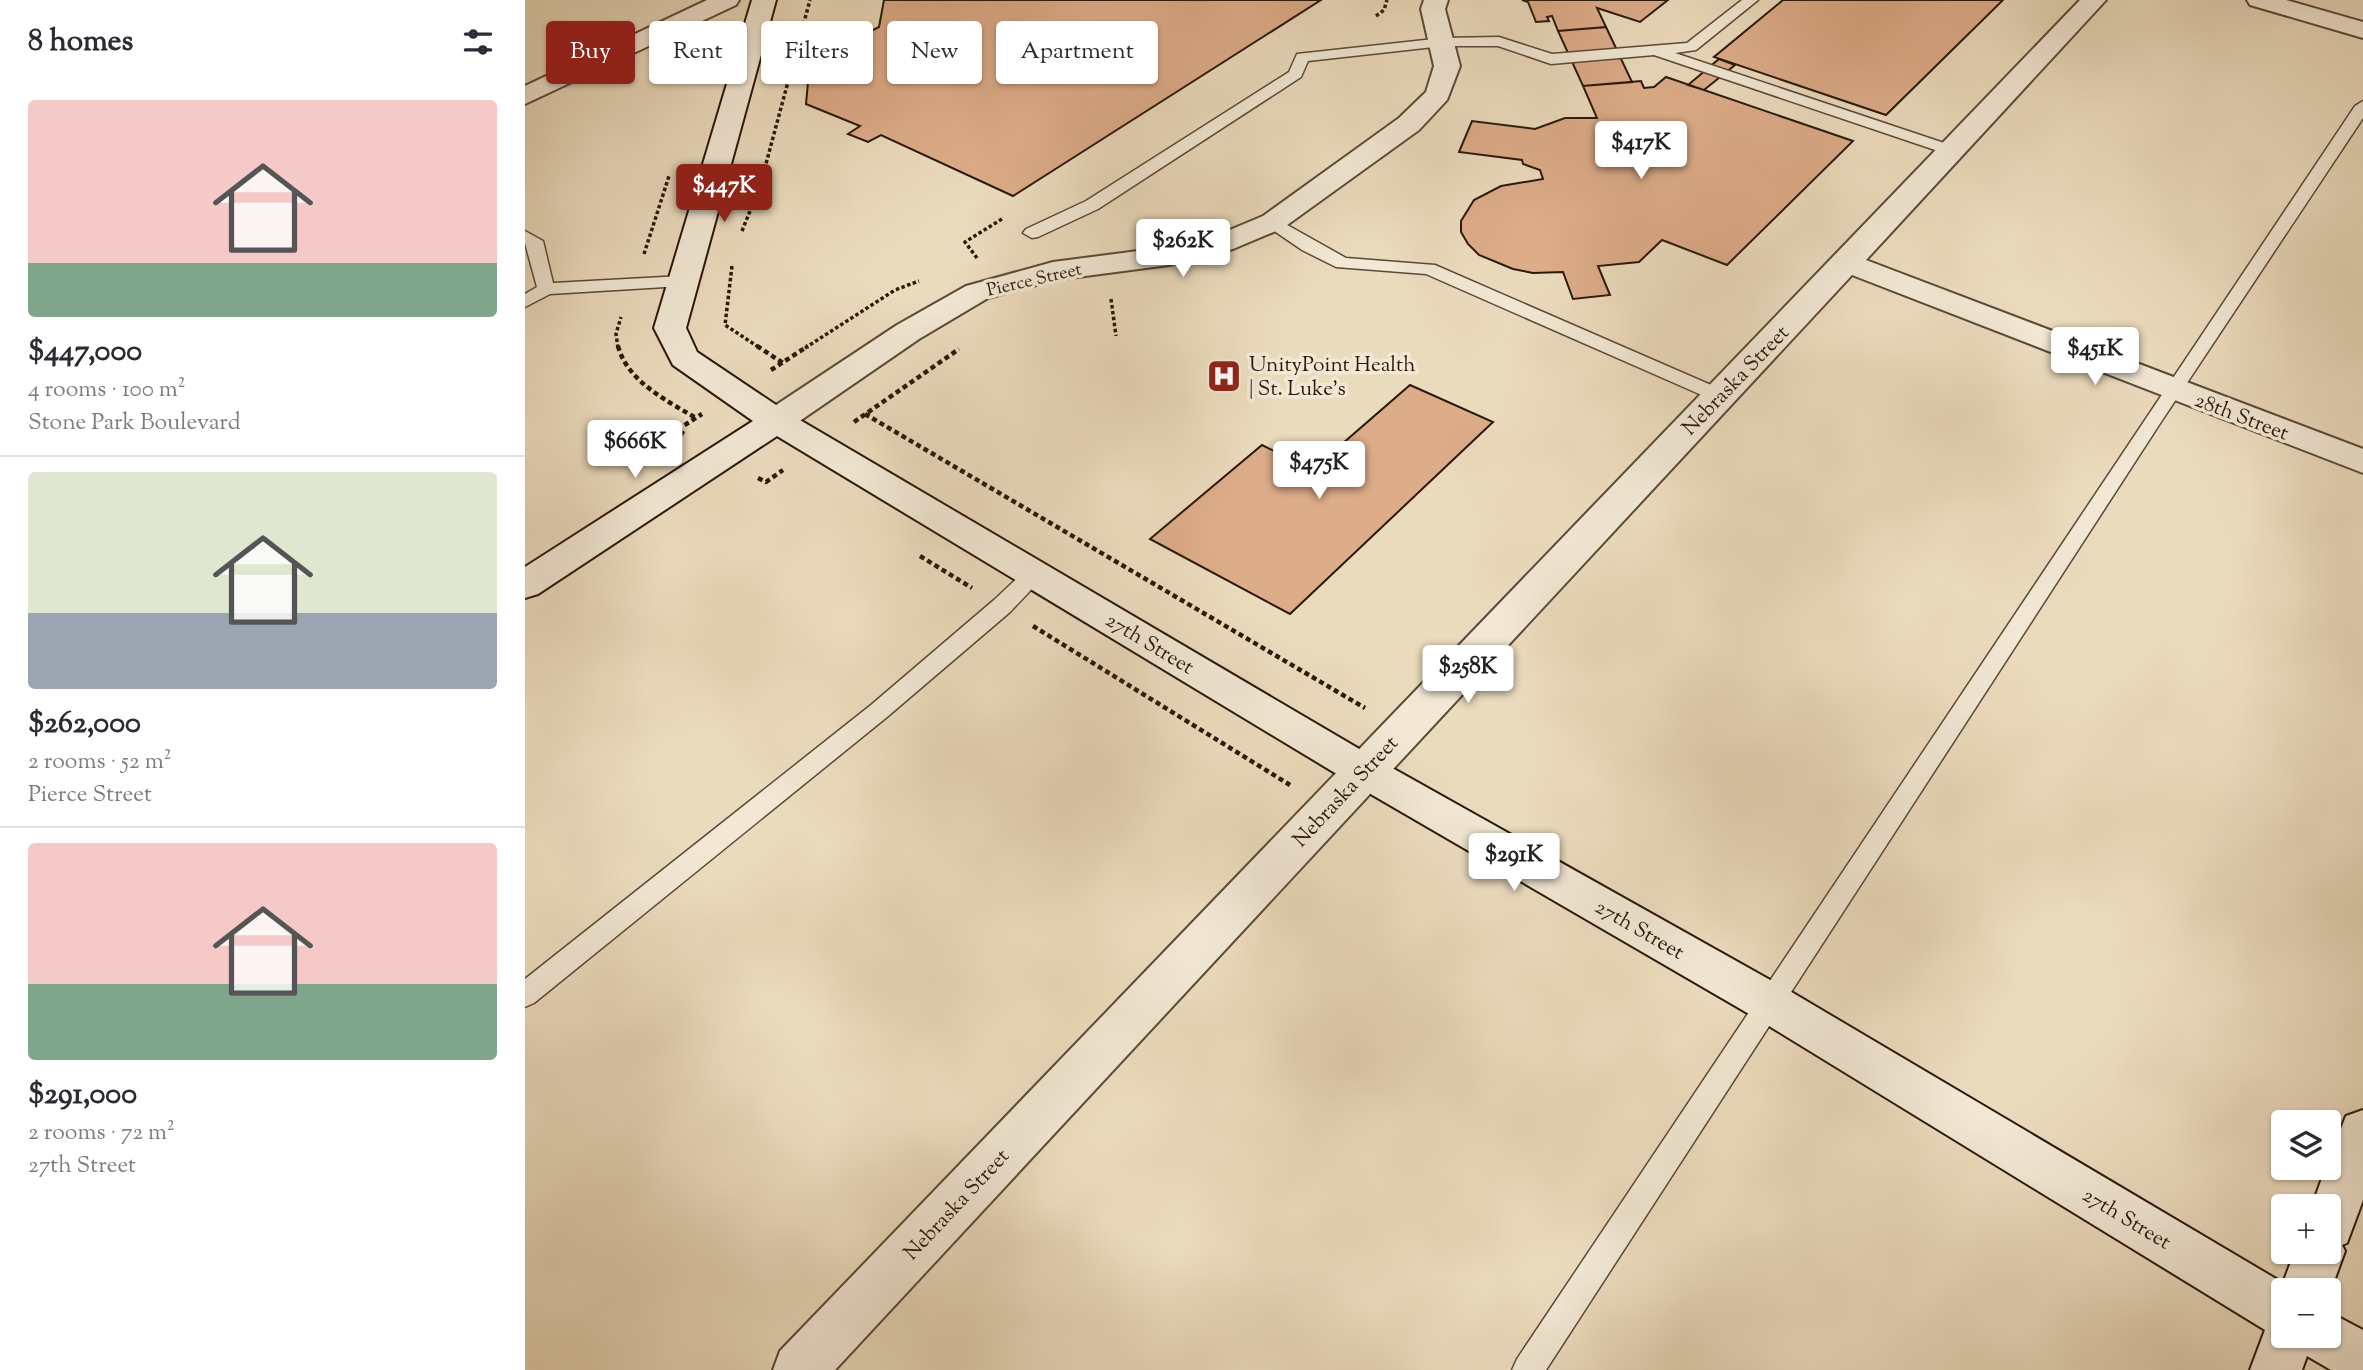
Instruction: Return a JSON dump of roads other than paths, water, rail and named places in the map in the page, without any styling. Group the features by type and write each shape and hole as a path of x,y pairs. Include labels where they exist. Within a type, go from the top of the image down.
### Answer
{"street":[{"path":"525,96 727,0"},
{"name":"27th Street","path":"764,0 670,328 684,358 776,421 1364,771 1772,1004 2271,1304"},
{"name":"Pierce Street","path":"525,585 908,332 977,292 1053,271 1169,256 1223,243 1273,222 1308,200 1409,124 1438,94 1447,66 1433,9 1436,0"},
{"name":"Nebraska Street","path":"799,1370 2094,0"},
{"path":"2259,0 2363,30"},
{"name":"28th Street","path":"1847,263 2363,462"},
{"path":"2341,1194 2363,1132"},
{"path":"2341,1347 2363,1360"},
{"path":"2276,1370 2285,1348"}],"lane":[{"path":"1032,233 1092,205 1296,74 1302,57 1443,42 1499,41 1551,59 1691,47 1751,0"},
{"path":"1653,51 1952,151"},
{"path":"1528,1370 1772,1004 2172,388 2363,106"},
{"path":"1273,222 1308,246 1342,263 1429,268 1720,396"},
{"path":"525,236 534,241 546,289"},
{"path":"525,302 546,289 682,281"},
{"path":"525,995 879,710 1002,606 1035,574"}],"place":[{"name":"UnityPoint Health | St. Luke's","path":"1224,376"}]}
